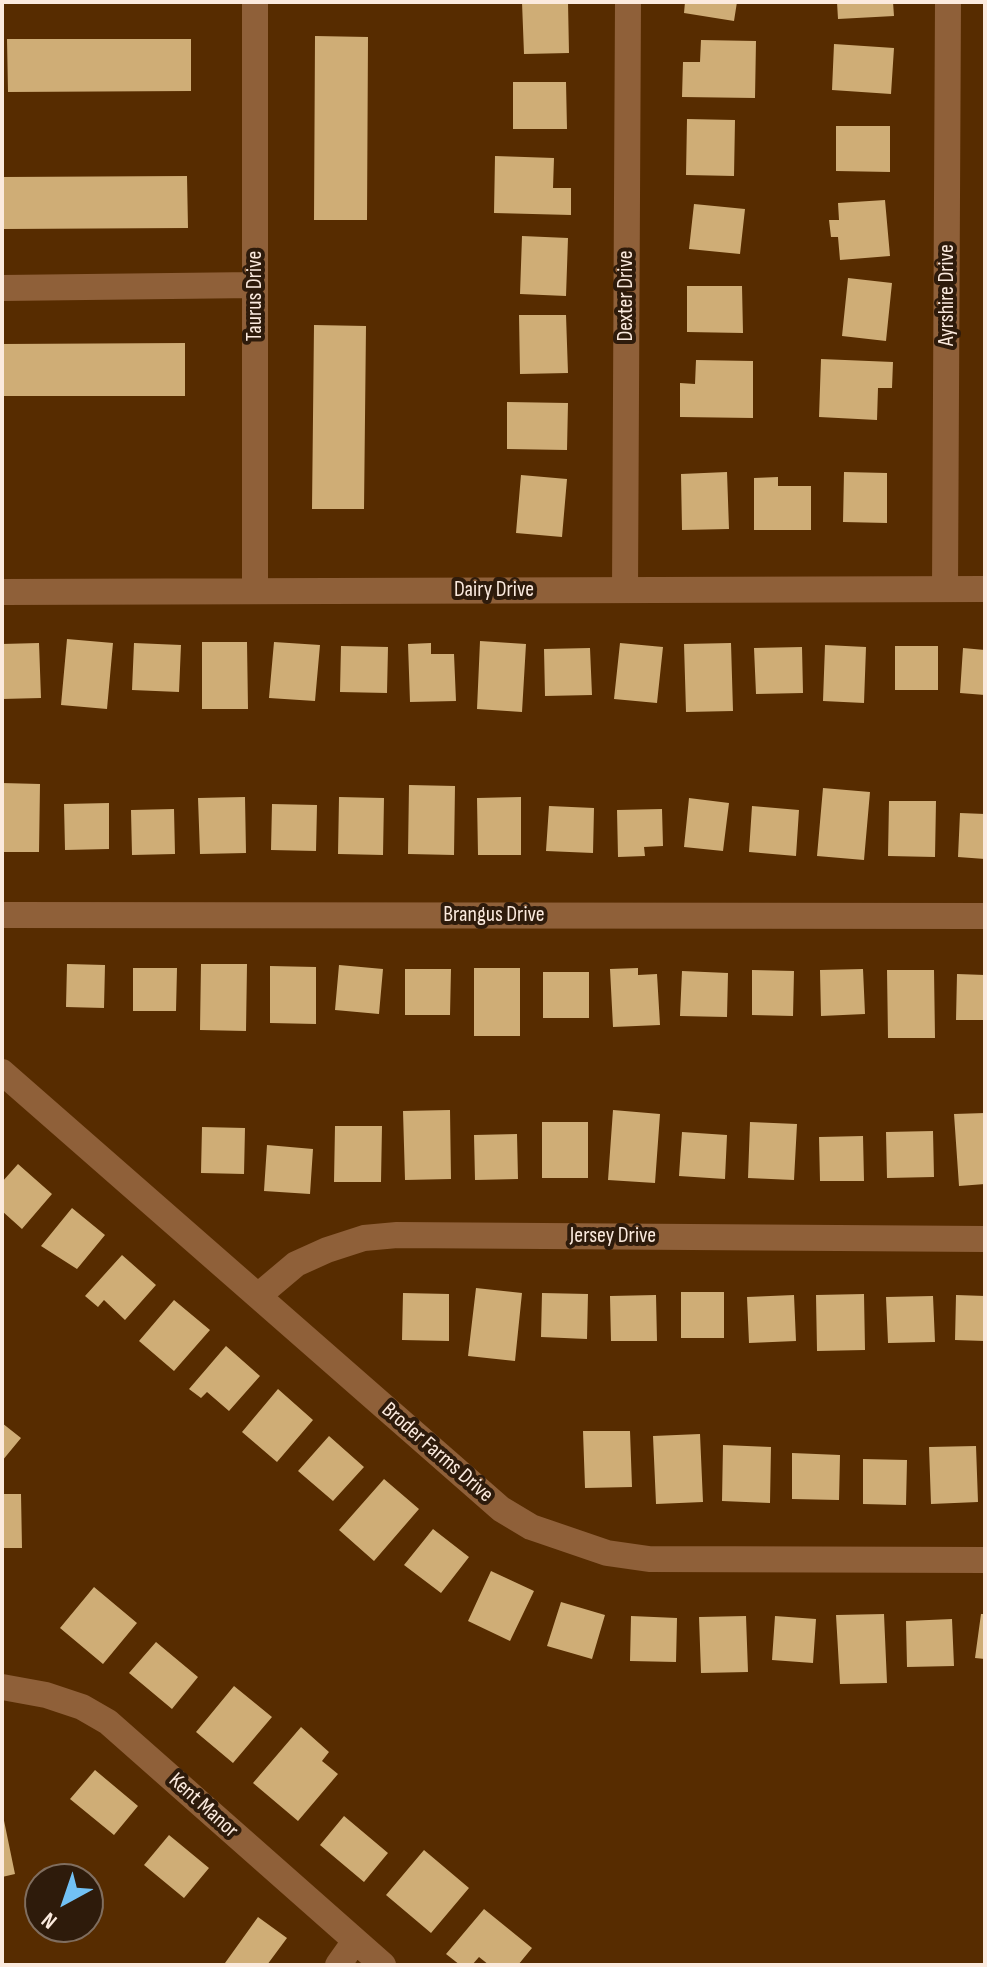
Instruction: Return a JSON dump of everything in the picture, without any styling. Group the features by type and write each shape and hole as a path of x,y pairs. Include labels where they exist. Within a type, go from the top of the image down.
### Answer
{"street":[{"name":"Taurus Drive","path":"255,2 255,591"},
{"name":"Dexter Drive","path":"625,589 628,2"},
{"name":"Ayrshire Drive","path":"945,588 948,2"},
{"path":"2,288 255,285"},
{"name":"Dairy Drive","path":"2,592 985,589"},
{"name":"Brangus Drive","path":"2,915 985,916"},
{"name":"Broder Farms Drive","path":"2,1072 501,1509 531,1527 607,1553 649,1559 985,1560"},
{"name":"Jersey Drive","path":"258,1296 296,1264 327,1250 364,1238 397,1235 985,1239"},
{"name":"Kent Manor","path":"2,1687 46,1695 82,1707 108,1722 383,1965"},
{"path":"338,1965 355,1941"}],"building":[{"path":"522,2 568,2 569,53 524,54"},
{"path":"685,2 737,2 734,21 684,13"},
{"path":"837,2 893,2 894,16 838,19"},
{"path":"315,36 368,37 367,220 314,220"},
{"path":"7,39 191,39 191,91 8,92"},
{"path":"701,40 756,41 755,98 682,97 683,62 700,62"},
{"path":"834,44 894,48 891,94 832,90"},
{"path":"513,82 566,82 567,129 513,129"},
{"path":"687,119 735,120 734,176 686,175"},
{"path":"836,126 890,126 890,172 836,171"},
{"path":"495,156 554,158 553,188 571,188 571,215 494,213"},
{"path":"187,176 188,228 4,229 3,177"},
{"path":"885,200 890,256 840,260 838,237 831,237 829,220 839,220 838,203"},
{"path":"694,204 745,209 740,254 689,249"},
{"path":"522,236 568,238 566,296 520,294"},
{"path":"848,278 892,283 886,341 842,336"},
{"path":"687,286 742,286 743,333 687,332"},
{"path":"519,315 566,315 568,373 520,374"},
{"path":"314,325 366,326 364,509 312,509"},
{"path":"185,343 185,396 2,396 2,344"},
{"path":"821,359 893,362 892,388 878,388 877,420 819,417"},
{"path":"696,360 753,361 753,418 680,417 680,383 695,384"},
{"path":"507,402 568,403 567,450 507,449"},
{"path":"727,472 729,529 682,530 681,474"},
{"path":"844,472 887,473 887,523 843,522"},
{"path":"521,475 567,479 562,537 516,533"},
{"path":"778,477 778,486 811,486 811,530 754,530 754,478"},
{"path":"67,639 113,643 107,709 61,705"},
{"path":"480,641 526,644 522,712 477,709"},
{"path":"202,642 247,642 248,709 202,709"},
{"path":"274,642 320,645 315,701 269,698"},
{"path":"39,643 41,698 2,699 2,644"},
{"path":"134,643 181,645 179,692 132,690"},
{"path":"431,643 431,654 454,654 456,701 410,702 408,644"},
{"path":"620,643 663,647 657,703 614,699"},
{"path":"731,643 733,711 686,712 684,644"},
{"path":"825,645 866,647 864,703 823,701"},
{"path":"341,646 388,647 387,693 340,692"},
{"path":"895,646 938,646 938,690 895,690"},
{"path":"802,647 803,693 756,694 754,648"},
{"path":"590,648 592,695 545,696 544,649"},
{"path":"963,648 985,650 985,695 960,693"},
{"path":"2,783 40,784 39,852 2,852"},
{"path":"409,785 455,786 454,855 408,854"},
{"path":"823,788 870,792 864,860 817,856"},
{"path":"245,797 246,853 200,854 198,798"},
{"path":"339,797 384,798 383,855 338,854"},
{"path":"521,797 521,855 478,855 477,798"},
{"path":"689,798 729,803 723,851 684,847"},
{"path":"889,801 936,801 935,857 888,856"},
{"path":"109,803 109,849 65,850 64,804"},
{"path":"272,804 317,805 316,851 271,850"},
{"path":"549,806 594,808 593,853 546,851"},
{"path":"752,806 799,810 796,856 749,852"},
{"path":"174,809 175,854 132,855 131,810"},
{"path":"662,809 663,846 644,847 645,856 618,857 617,810"},
{"path":"960,813 985,814 985,859 958,857"},
{"path":"67,964 105,965 104,1008 66,1007"},
{"path":"201,964 247,964 246,1031 200,1030"},
{"path":"339,965 383,969 379,1014 335,1010"},
{"path":"270,966 316,967 316,1024 270,1023"},
{"path":"133,968 177,968 176,1011 133,1011"},
{"path":"474,968 520,968 520,1036 474,1036"},
{"path":"638,968 638,975 657,974 660,1025 613,1027 610,969"},
{"path":"405,969 451,969 450,1015 405,1015"},
{"path":"863,969 865,1014 821,1016 820,970"},
{"path":"752,970 794,971 793,1016 752,1015"},
{"path":"887,970 934,970 935,1038 888,1038"},
{"path":"682,971 728,973 727,1017 680,1016"},
{"path":"543,972 589,972 589,1018 543,1018"},
{"path":"957,974 985,975 985,1020 956,1020"},
{"path":"450,1110 451,1179 405,1180 403,1111"},
{"path":"613,1110 660,1114 655,1183 608,1180"},
{"path":"985,1113 985,1184 959,1186 954,1114"},
{"path":"542,1122 588,1122 588,1178 542,1178"},
{"path":"750,1122 797,1124 794,1180 748,1178"},
{"path":"335,1126 382,1126 381,1182 334,1182"},
{"path":"202,1127 245,1128 244,1174 201,1173"},
{"path":"933,1131 934,1177 887,1178 886,1132"},
{"path":"682,1132 727,1135 725,1179 679,1176"},
{"path":"517,1134 518,1179 475,1180 474,1135"},
{"path":"863,1136 864,1181 820,1181 819,1137"},
{"path":"267,1145 313,1149 310,1194 264,1191"},
{"path":"18,1164 52,1194 22,1229 2,1211 2,1182"},
{"path":"72,1208 105,1235 77,1269 41,1246"},
{"path":"122,1255 156,1285 125,1320 104,1300 98,1307 85,1296"},
{"path":"476,1288 522,1293 515,1361 468,1356"},
{"path":"681,1292 724,1292 724,1338 681,1338"},
{"path":"403,1293 449,1294 449,1341 402,1340"},
{"path":"542,1293 588,1294 587,1339 541,1337"},
{"path":"864,1294 865,1350 817,1351 816,1295"},
{"path":"656,1295 657,1341 611,1341 610,1296"},
{"path":"794,1295 796,1341 749,1343 747,1297"},
{"path":"956,1295 985,1296 985,1341 955,1340"},
{"path":"933,1296 935,1342 888,1343 886,1297"},
{"path":"174,1300 210,1330 174,1371 139,1341"},
{"path":"226,1346 260,1376 229,1411 207,1392 201,1398 189,1389"},
{"path":"278,1389 313,1420 277,1462 242,1432"},
{"path":"2,1423 21,1438 2,1461"},
{"path":"583,1431 630,1431 632,1487 585,1488"},
{"path":"700,1434 703,1502 656,1504 653,1436"},
{"path":"329,1436 364,1467 333,1501 298,1471"},
{"path":"723,1445 771,1447 770,1503 722,1501"},
{"path":"976,1446 978,1502 931,1504 929,1447"},
{"path":"792,1453 840,1455 839,1500 792,1499"},
{"path":"863,1459 907,1460 906,1505 863,1504"},
{"path":"384,1479 419,1509 374,1561 339,1530"},
{"path":"2,1494 21,1494 22,1548 2,1548"},
{"path":"433,1529 469,1557 441,1593 404,1565"},
{"path":"491,1571 534,1591 510,1641 468,1621"},
{"path":"94,1587 137,1623 103,1664 60,1628"},
{"path":"561,1602 605,1615 592,1659 547,1646"},
{"path":"884,1614 887,1683 840,1684 836,1615"},
{"path":"981,1614 985,1614 985,1659 975,1658"},
{"path":"631,1616 677,1618 676,1662 630,1661"},
{"path":"746,1616 748,1672 701,1673 699,1617"},
{"path":"775,1616 816,1619 813,1663 772,1660"},
{"path":"952,1619 954,1666 907,1667 906,1621"},
{"path":"156,1642 198,1677 172,1709 129,1673"},
{"path":"234,1686 272,1717 233,1763 196,1732"},
{"path":"301,1727 329,1752 322,1761 338,1774 298,1821 253,1783"},
{"path":"95,1770 138,1806 114,1835 70,1799"},
{"path":"2,1811 15,1874 2,1877"},
{"path":"344,1816 388,1853 364,1882 320,1845"},
{"path":"169,1835 209,1868 184,1898 144,1865"},
{"path":"424,1850 469,1888 431,1933 386,1895"},
{"path":"484,1909 532,1948 518,1965 489,1965 479,1957 472,1965 460,1965 446,1954"},
{"path":"258,1917 287,1938 267,1965 227,1965 225,1963"}]}
